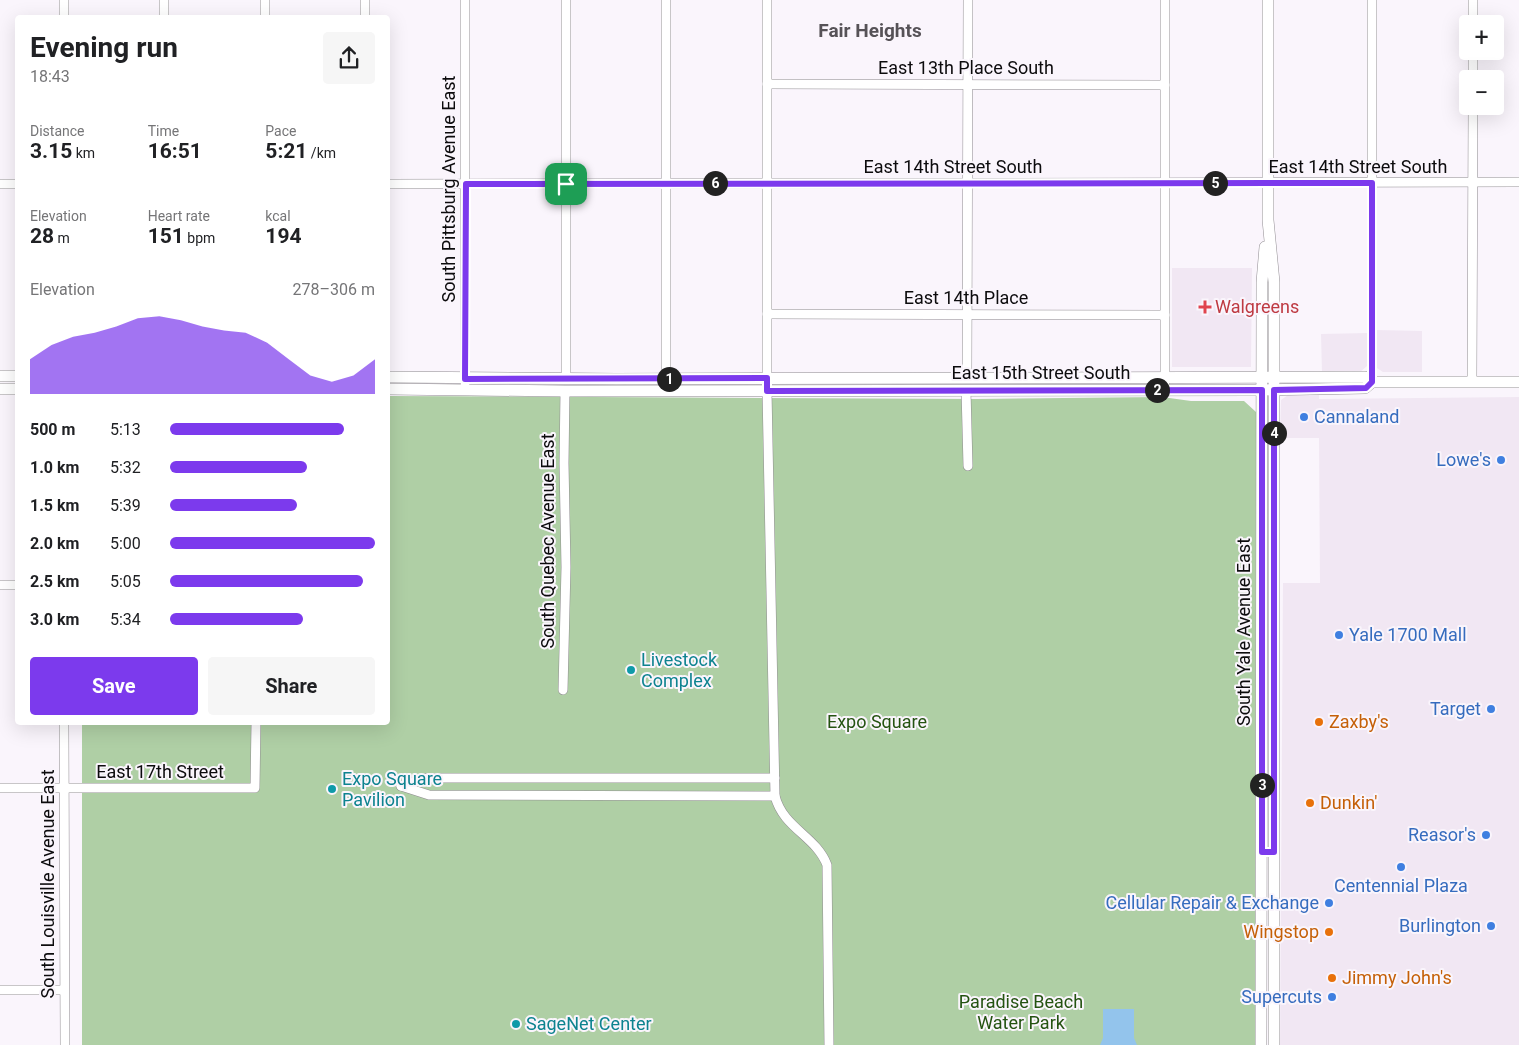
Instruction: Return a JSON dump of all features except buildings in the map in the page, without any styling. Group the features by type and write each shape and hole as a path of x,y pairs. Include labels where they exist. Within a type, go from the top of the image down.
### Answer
{"main road":[{"name":"South Yale Avenue East","path":"1261,1045 1262,282 1268,220 1268,0"},
{"name":"South Yale Avenue East","path":"1268,220 1274,282 1274,1045"},
{"path":"1262,282 1274,282"},
{"path":"0,376 15,376"},
{"path":"390,377 465,385 565,391 666,385"},
{"name":"East 15th Street South","path":"666,385 767,391 1262,390 1274,384 1366,377 1372,382 1519,382"},
{"name":"East 15th Street South","path":"666,385 767,378 1262,378 1274,384"},
{"path":"767,378 767,391"},
{"path":"966,390 967,378"},
{"path":"565,391 566,379"},
{"path":"390,389 566,379 616,379 666,385"},
{"path":"0,388 15,388"},
{"path":"1261,544 1275,544"},
{"path":"1261,696 1274,696"},
{"path":"1262,784 1274,784"},
{"path":"1262,852 1274,852"},
{"path":"1262,942 1274,942"}],"street":[{"path":"64,0 64,15"},
{"path":"164,0 164,15"},
{"path":"265,0 265,15"},
{"path":"365,0 365,15"},
{"name":"South Pittsburg Avenue East","path":"465,0 465,385"},
{"path":"566,0 566,379"},
{"path":"666,0 666,385"},
{"path":"767,0 767,378"},
{"path":"967,378 968,0"},
{"path":"1165,0 1165,390"},
{"path":"1372,0 1372,382"},
{"path":"1473,0 1473,15"},
{"name":"East 13th Place South","path":"767,84 1165,85"},
{"path":"1472,382 1473,115"},
{"name":"East 14th Street South","path":"390,184 1519,182"},
{"path":"0,184 15,184"},
{"name":"East 14th Place","path":"767,314 1165,315"},
{"path":"966,390 968,466"},
{"name":"South Quebec Avenue East","path":"563,690 566,567 565,391"},
{"path":"767,391 775,796 778,808 789,823 816,845 827,865 829,1045"},
{"path":"0,585 15,585"},
{"name":"South Louisville Avenue East","path":"64,725 65,1045"},
{"name":"East 17th Street","path":"0,788 255,788 256,725"},
{"path":"775,778 427,778 401,786 429,795 775,796"},
{"path":"0,990 64,990"}],"shaded area":[{"path":"1172,268 1252,268 1251,367 1172,367"},
{"path":"1376,330 1422,331 1422,372 1383,372 1377,368"},
{"path":"1368,333 1367,366 1360,372 1322,373 1321,334"},
{"name":"Centennial Plaza","path":"1288,395 1319,395 1319,399 1519,397 1519,1045 1280,1045 1283,583 1320,583 1319,438 1280,438 1281,400"}],"green space":[{"name":"Expo Square","path":"390,396 977,399 1162,397 1191,401 1244,401 1256,412 1255,1045 82,1045 82,725 390,725"}],"water":[{"path":"1103,1009 1134,1009 1134,1038 1137,1045 1100,1045 1103,1038"}],"place":[{"name":"Walgreens","path":"1205,307"},
{"name":"Cannaland","path":"1304,417"},
{"name":"Lowe's","path":"1501,460"},
{"name":"Yale 1700 Mall","path":"1339,635"},
{"name":"Livestock Complex","path":"631,670"},
{"name":"Target","path":"1491,709"},
{"name":"Zaxby's","path":"1319,722"},
{"name":"Expo Square Pavilion","path":"332,789"},
{"name":"Dunkin'","path":"1310,803"},
{"name":"Reasor's","path":"1486,835"},
{"name":"Centennial Plaza","path":"1401,867"},
{"name":"Cellular Repair & Exchange","path":"1329,903"},
{"name":"Burlington","path":"1491,926"},
{"name":"Wingstop","path":"1329,932"},
{"name":"Jimmy John's","path":"1332,978"},
{"name":"Supercuts","path":"1332,997"},
{"name":"SageNet Center","path":"516,1024"}],"district":[{"name":"Fair Heights","path":"870,30"}],"route":[{"path":"1372,183 1372,382 1366,388 1274,390 1274,852 1262,852 1262,390 767,391 767,378 465,379 466,184 566,184 1372,183"}],"park label":[{"name":"Paradise Beach Water Park","path":"1021,1012"}]}
